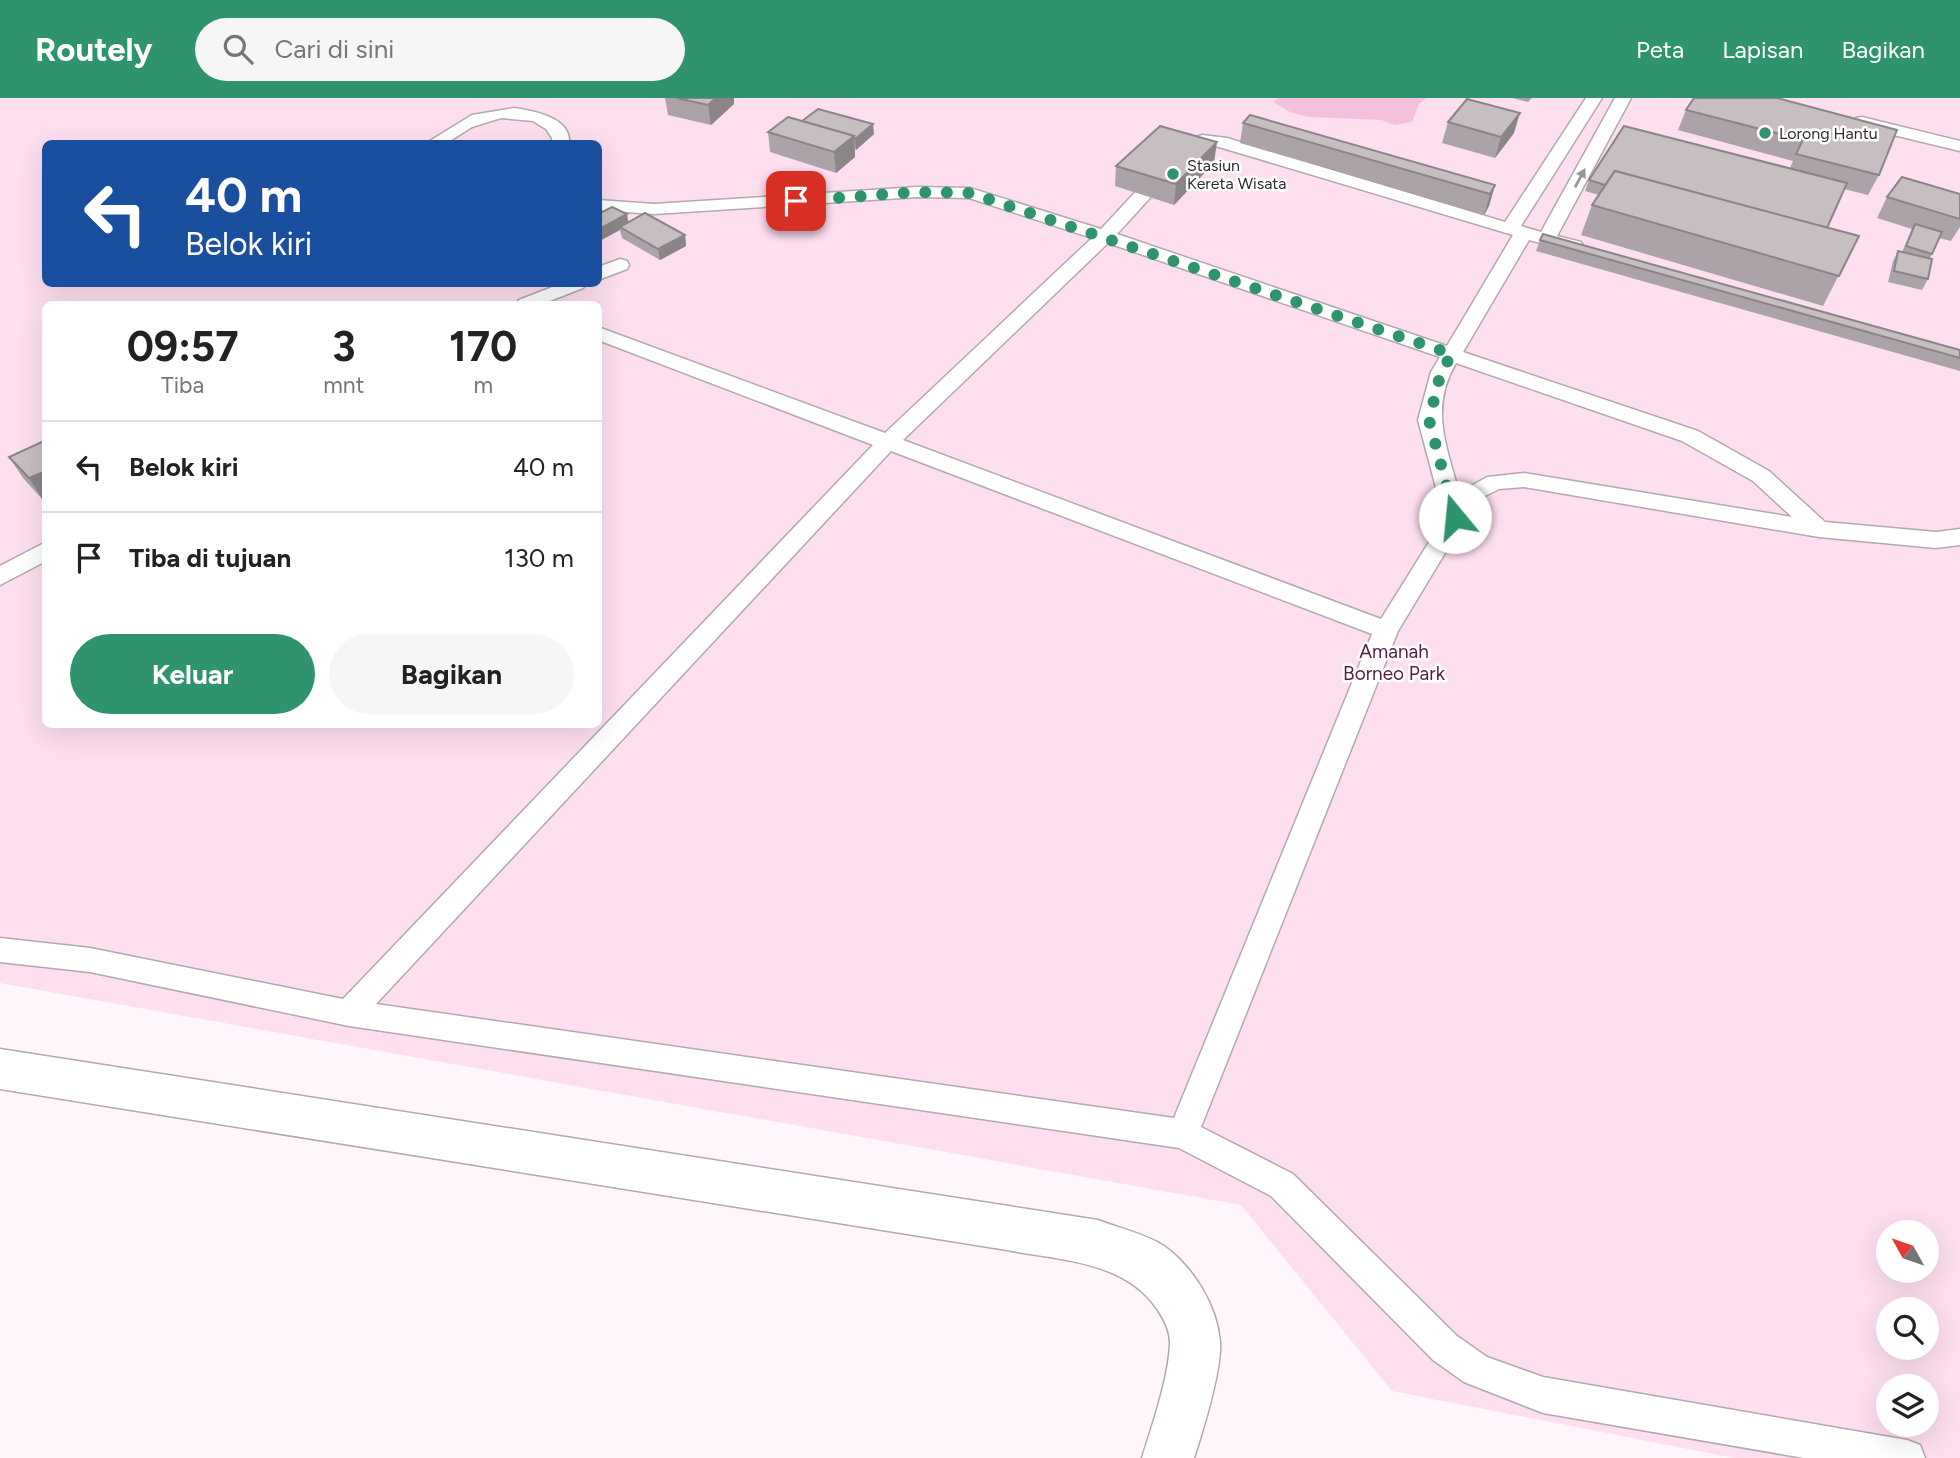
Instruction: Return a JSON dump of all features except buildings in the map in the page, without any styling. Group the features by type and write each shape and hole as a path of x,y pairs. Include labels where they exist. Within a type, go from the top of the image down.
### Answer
{"street":[{"path":"0,1069 1007,1227 1098,1244 1145,1262 1169,1284 1189,1313 1195,1343 1182,1411 1168,1458"}],"lane":[{"path":"1455,517 1429,420 1441,372 1517,231 1594,98"},
{"path":"1547,238 1623,98"},
{"path":"440,140 487,113 509,110 554,125 561,140"},
{"path":"1843,117 1960,146"},
{"path":"349,1013 887,443 1105,236 1186,148 1210,140 1587,250"},
{"path":"602,205 654,209 917,192 970,193 1105,236 1690,436 1761,476 1818,529"},
{"path":"602,272 620,265"},
{"path":"533,301 568,287"},
{"path":"602,335 1386,631"},
{"path":"1183,1134 1386,631 1469,495 1495,482 1524,480 1818,529 1936,540 1960,537"},
{"path":"0,577 42,552"},
{"path":"0,950 90,960 349,1013 1183,1134 1282,1185 1445,1348 1476,1370 1543,1395 1907,1458"}],"green space":[{"name":"Amanah Borneo Park","path":"0,98 1960,98 1960,1458 1734,1458 1392,1391 1241,1205 0,983"}],"shaded area":[{"path":"1278,98 1426,98 1419,104 1412,122 1395,125 1381,120 1309,117 1290,112 1273,102"}],"place":[{"name":"Lorong Hantu","path":"1765,133"},
{"name":"Stasiun Kereta Wisata","path":"1173,174"}],"route":[{"path":"796,201 917,192 970,193 1452,354 1441,372 1429,420 1439,466 1455,517"}]}
